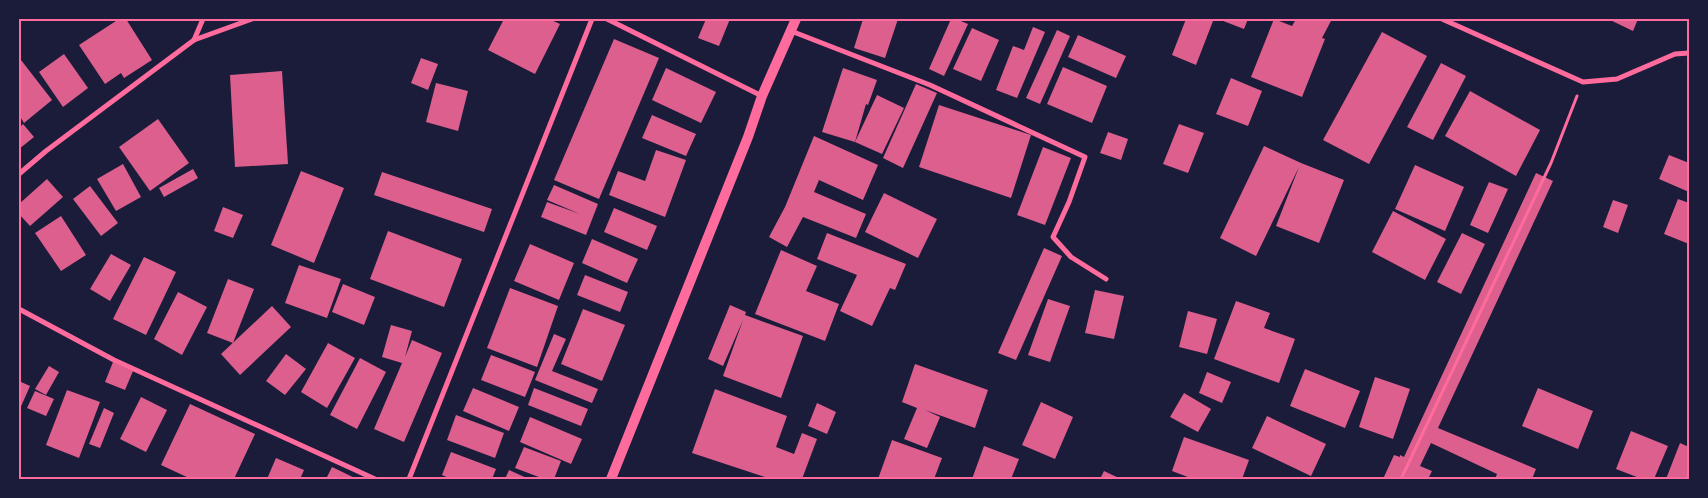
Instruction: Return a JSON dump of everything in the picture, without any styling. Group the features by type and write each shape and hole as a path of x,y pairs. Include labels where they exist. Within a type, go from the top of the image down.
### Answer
{"main road":[{"path":"610,479 748,137 762,96 796,19"}],"street":[{"path":"194,40 203,19"},
{"path":"19,174 46,151 194,40 252,19"},
{"path":"409,479 592,19"},
{"path":"607,19 762,96"},
{"path":"1442,19 1583,82 1617,79 1675,54 1689,53"},
{"path":"791,30 930,85 1085,157 1069,202 1053,236 1071,257 1106,279"},
{"path":"19,309 114,360 375,479"}],"path":[{"path":"1401,479 1551,163 1583,82"}],"building":[{"path":"119,19 126,19 152,60 124,78 121,73 105,84 79,45"},
{"path":"504,19 549,19 560,24 535,74 488,50"},
{"path":"706,19 730,19 719,46 698,38"},
{"path":"863,19 898,19 885,58 854,48"},
{"path":"951,19 968,24 944,76 929,69"},
{"path":"1186,19 1208,19 1213,21 1196,65 1172,55"},
{"path":"1218,19 1248,19 1244,29"},
{"path":"1274,19 1292,26 1296,19 1332,19 1322,38 1325,39 1302,97 1251,77"},
{"path":"1608,19 1638,19 1633,31"},
{"path":"1033,27 1045,32 1017,98 996,90 1013,46 1024,50"},
{"path":"972,28 999,40 981,81 953,69"},
{"path":"1057,30 1070,36 1040,104 1026,98"},
{"path":"1382,32 1427,56 1369,164 1323,140"},
{"path":"1078,35 1126,56 1116,78 1068,57"},
{"path":"614,39 659,58 599,199 554,180"},
{"path":"64,54 88,88 63,107 39,72"},
{"path":"421,58 438,64 428,90 411,83"},
{"path":"21,60 52,100 24,123 19,115 19,61"},
{"path":"1441,63 1466,76 1433,140 1407,127"},
{"path":"1063,67 1107,86 1092,123 1047,104"},
{"path":"666,68 716,92 701,123 652,100"},
{"path":"843,68 877,80 868,105 866,104 855,142 822,132"},
{"path":"282,71 288,164 235,167 230,75"},
{"path":"1231,78 1262,91 1248,126 1216,114"},
{"path":"436,83 468,91 458,131 426,122"},
{"path":"916,84 937,93 903,168 883,158"},
{"path":"1470,91 1540,130 1516,176 1445,136"},
{"path":"877,95 904,108 882,154 855,142"},
{"path":"939,105 1031,135 1011,198 919,167"},
{"path":"652,115 696,134 686,156 642,138"},
{"path":"158,119 189,163 150,191 119,147"},
{"path":"23,124 34,137 19,149 19,128"},
{"path":"1179,124 1204,133 1188,173 1163,164"},
{"path":"1108,132 1128,139 1121,160 1100,153"},
{"path":"814,136 878,165 863,200 819,180 814,192 866,214 856,238 803,217 787,247 769,237 785,207"},
{"path":"1264,146 1344,180 1319,243 1276,226 1299,167 1256,256 1220,238"},
{"path":"1043,147 1071,158 1045,225 1017,215"},
{"path":"656,150 686,160 665,217 609,195 618,171 645,181"},
{"path":"1669,155 1689,163 1689,192 1659,179"},
{"path":"123,164 141,197 116,211 97,179"},
{"path":"1415,165 1464,187 1445,231 1395,209"},
{"path":"193,169 198,178 164,197 159,188"},
{"path":"301,171 344,188 314,263 271,245"},
{"path":"382,172 492,209 484,232 374,195"},
{"path":"1536,173 1553,181 1438,428 1536,469 1532,479 1495,479 1497,474 1431,443 1420,466 1432,471 1428,479 1383,479 1394,455 1404,457"},
{"path":"47,179 63,197 30,226 19,214 19,204"},
{"path":"1489,182 1508,189 1488,233 1470,225"},
{"path":"554,185 598,204 586,235 541,217 547,202 580,214 547,200"},
{"path":"90,186 118,223 101,236 73,199"},
{"path":"884,193 937,219 918,258 865,232"},
{"path":"1678,199 1689,203 1689,244 1664,234"},
{"path":"1613,200 1628,205 1618,233 1603,227"},
{"path":"223,207 243,215 233,238 214,231"},
{"path":"614,208 657,226 647,250 604,232"},
{"path":"1393,211 1446,239 1425,280 1372,252"},
{"path":"61,216 86,255 61,271 35,233"},
{"path":"388,231 462,259 444,307 370,279"},
{"path":"827,233 906,264 895,290 890,288 872,326 840,311 857,275 817,259"},
{"path":"1462,233 1485,244 1461,294 1437,282"},
{"path":"592,239 638,259 627,283 582,263"},
{"path":"530,244 574,263 559,300 514,281"},
{"path":"1044,248 1062,256 1016,360 998,353"},
{"path":"781,250 817,266 806,291 839,304 825,341 755,314"},
{"path":"111,254 131,265 110,301 90,289"},
{"path":"144,257 176,272 146,335 113,319"},
{"path":"299,265 341,279 327,318 285,303"},
{"path":"585,275 628,292 620,312 577,295"},
{"path":"228,279 254,289 233,343 207,333"},
{"path":"343,284 375,297 364,325 332,312"},
{"path":"510,288 558,306 537,367 487,348"},
{"path":"1095,290 1124,296 1114,339 1085,333"},
{"path":"178,292 207,307 182,355 154,339"},
{"path":"1048,299 1070,306 1050,362 1028,355"},
{"path":"1236,301 1270,313 1264,328 1295,339 1279,383 1214,359"},
{"path":"730,305 746,312 745,315 803,336 781,398 723,376 743,320 723,366 708,359"},
{"path":"272,306 291,327 240,375 221,354"},
{"path":"583,309 625,325 602,381 561,364"},
{"path":"1188,311 1217,319 1207,354 1179,347"},
{"path":"391,325 412,331 405,357 412,340 442,353 404,442 374,429 402,363 382,357"},
{"path":"554,334 566,339 552,371 598,389 592,403 535,380"},
{"path":"328,343 355,358 327,408 301,392"},
{"path":"286,354 306,369 285,395 266,381"},
{"path":"491,355 535,372 525,397 481,380"},
{"path":"360,358 386,372 357,429 330,415"},
{"path":"113,362 133,371 125,390 105,382"},
{"path":"915,364 988,390 975,428 925,410 940,417 927,448 904,439 917,408 902,402"},
{"path":"49,366 59,372 46,395 35,389"},
{"path":"1305,369 1360,391 1345,428 1290,406"},
{"path":"1207,372 1231,382 1222,403 1199,393"},
{"path":"1375,377 1410,389 1393,439 1359,427"},
{"path":"19,381 30,386 19,411"},
{"path":"473,388 519,407 509,431 463,411"},
{"path":"534,388 588,409 581,426 528,405"},
{"path":"1538,388 1593,411 1578,449 1522,426"},
{"path":"715,389 787,416 776,447 794,454 802,433 817,439 802,479 771,479 692,453"},
{"path":"67,390 100,402 79,458 46,445"},
{"path":"35,391 54,399 46,416 27,408"},
{"path":"1184,393 1211,409 1198,432 1170,417"},
{"path":"141,397 167,410 146,452 120,439"},
{"path":"1041,402 1073,417 1055,459 1022,445"},
{"path":"817,403 836,412 827,434 808,426"},
{"path":"190,404 255,434 234,479 191,479 161,465"},
{"path":"104,408 114,413 100,448 89,444"},
{"path":"456,415 504,433 495,458 447,440"},
{"path":"1267,416 1326,444 1311,476 1252,448"},
{"path":"530,417 582,439 571,464 520,442"},
{"path":"1631,431 1668,446 1654,479 1642,479 1616,469"},
{"path":"1184,437 1249,460 1242,479 1193,479 1172,471"},
{"path":"892,440 942,458 934,479 878,479"},
{"path":"1680,443 1689,447 1689,479 1666,479"},
{"path":"984,446 1019,459 1011,479 972,479"},
{"path":"524,447 561,461 554,479 544,479 515,468"},
{"path":"451,452 496,469 492,479 451,479 442,475"},
{"path":"276,458 304,470 300,479 267,479"},
{"path":"332,467 357,479 326,479"},
{"path":"509,470 529,479 505,479"},
{"path":"1104,471 1121,479 1100,479"}]}
